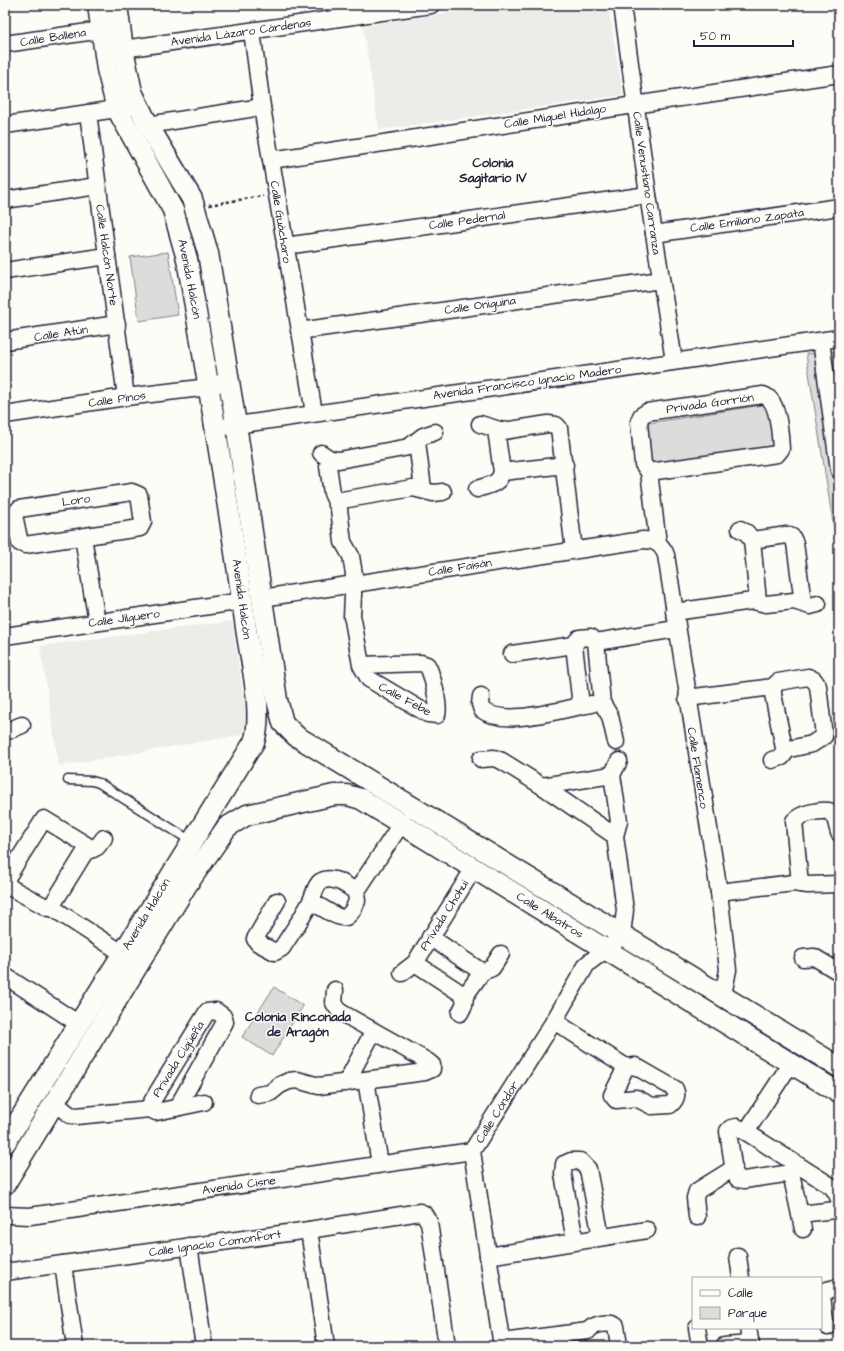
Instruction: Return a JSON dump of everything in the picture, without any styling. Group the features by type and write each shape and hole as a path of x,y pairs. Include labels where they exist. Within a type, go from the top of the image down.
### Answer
{"street":[{"name":"Avenida Halcón","path":"5,1143 191,840 254,742 257,730 258,711 242,602 216,428 187,259 179,226 165,195 117,109 110,82 98,5"},
{"name":"Avenida Halcón","path":"118,5 123,49 129,81 138,106 186,188 195,208 208,253 236,424 279,711 288,729"},
{"name":"Avenida Lázaro Cárdenas","path":"123,49 431,5"},
{"name":"Calle Venustiano Carranza","path":"622,5 648,195 674,361"},
{"name":"Calle Ballena","path":"5,44 102,30"},
{"name":"Calle Guácharo","path":"252,31 262,107 314,413"},
{"name":"Calle Miguel Hidalgo","path":"271,160 839,74"},
{"path":"5,125 138,106"},
{"path":"148,125 262,107"},
{"name":"Calle Halcón Norte","path":"88,112 126,397"},
{"path":"5,200 97,186"},
{"name":"Calle Pedernal","path":"285,246 648,195"},
{"name":"Calle Emiliano Zapata","path":"654,234 839,207"},
{"path":"5,271 107,256"},
{"name":"Calle Oniguina","path":"300,331 661,280"},
{"name":"Calle Atún","path":"5,341 116,324"},
{"name":"Avenida Francisco Ignacio Madero","path":"216,428 839,338"},
{"path":"821,341 839,470"},
{"name":"Calle Pinos","path":"5,415 126,397 209,387 229,380"},
{"name":"Privada Gorrión","path":"649,472 777,454 780,449 774,403 771,398 764,395 644,413 639,422 644,464 649,472 658,543"},
{"path":"480,424 503,431 548,424 556,425 561,431 574,550"},
{"path":"477,489 495,483 501,478 502,472 496,430"},
{"path":"361,664 352,617 354,584 353,563 343,542 339,509 332,493 326,456 339,460 409,447 423,436 435,432"},
{"path":"417,442 423,489"},
{"path":"502,472 565,465"},
{"path":"336,501 414,488 423,489 433,493 443,492"},
{"name":"Loro","path":"132,492 138,496 143,522 142,526 83,537 21,544 14,515 16,510 22,508 132,492"},
{"path":"674,612 758,601 770,604 794,601 810,604 795,543 792,537 787,535 746,534 758,601"},
{"path":"83,537 97,622"},
{"name":"Calle Faisán","path":"262,598 643,540 658,543"},
{"name":"Calle Flamenco","path":"658,543 664,549 666,555 676,629 719,892 728,970 723,995"},
{"name":"Calle Jilguero","path":"5,636 242,602"},
{"path":"596,642 676,629"},
{"path":"581,706 574,645 576,640 582,637 591,637 596,642 602,703 610,716 616,742"},
{"path":"512,654 574,645"},
{"name":"Calle Febe","path":"421,663 427,665 431,673 438,708 437,715 428,714 369,680 361,664 421,663"},
{"path":"687,698 773,687 778,682 808,677 814,680 818,686 824,736 812,744 785,750"},
{"path":"772,760 784,756 785,750 773,694 773,687"},
{"path":"481,696 480,704 482,710 504,717 520,717 602,703"},
{"path":"5,732 22,725"},
{"path":"254,742 267,731 275,729 288,729"},
{"name":"Calle Albatros","path":"288,729 296,736 839,1067"},
{"path":"481,759 494,758 502,761 542,786 615,836"},
{"path":"334,795 341,783 340,762"},
{"path":"542,786 615,768 620,821 615,836 625,910 624,922 620,933"},
{"path":"225,788 230,802 247,815"},
{"name":"Calle Albatros","path":"247,815 334,795 347,795 361,799 839,1094"},
{"path":"800,884 794,821 805,814 826,811 836,812 839,832"},
{"name":"Avenida Halcón","path":"5,1184 206,855 227,827 247,815"},
{"path":"93,849 44,819 5,881 11,888 48,908 51,908 122,953"},
{"path":"311,901 337,916 345,917 351,913 357,901 356,892 401,824"},
{"path":"51,908 85,852 97,847 104,838"},
{"name":"Privada Chohui","path":"402,974 415,963 474,868"},
{"path":"276,901 255,939 258,943 275,952 282,948 311,901 318,883 327,879 334,879 356,892"},
{"path":"719,892 794,883 808,885 839,884"},
{"name":"Calle Cóndor","path":"501,1344 472,1151 554,1021 587,964 595,956 606,950 620,933"},
{"path":"430,937 482,972"},
{"path":"460,1013 464,1004 465,996 482,972 492,968 501,954"},
{"path":"803,958 814,957 835,966"},
{"name":"Privada Chohui","path":"415,963 465,996"},
{"path":"6,979 79,1024"},
{"path":"258,1095 270,1093 280,1085 289,1081 297,1080 319,1086 425,1072 430,1070 433,1066 427,1061 372,1032 336,1008 335,990"},
{"name":"Privada Cigüeña","path":"150,1109 150,1105 157,1093 207,1012 216,1011 223,1016 225,1022 177,1108"},
{"path":"554,1021 626,1067"},
{"path":"346,1083 372,1032"},
{"path":"746,1132 791,1063"},
{"path":"366,1080 380,1164"},
{"name":"Privada Cigüeña","path":"54,1103 70,1115 76,1116 150,1109 156,1112 204,1102"},
{"path":"793,1169 740,1180 736,1176 734,1168 728,1131 731,1128 737,1127 746,1132 793,1169 831,1186 839,1198"},
{"path":"5,1143 23,1154"},
{"name":"Avenida Cisne","path":"5,1216 30,1216 472,1151"},
{"path":"576,1241 563,1174 564,1164 571,1161 580,1162 588,1169 601,1237"},
{"path":"697,1218 696,1193 734,1168"},
{"path":"793,1169 802,1222 835,1210 839,1206"},
{"name":"Calle Ignacio Comonfort","path":"5,1272 309,1230 416,1212 424,1214 429,1222 447,1346"},
{"path":"309,1230 326,1346"},
{"path":"488,1256 647,1230"},
{"path":"189,1246 204,1346"},
{"path":"738,1256 741,1277"},
{"path":"63,1264 75,1346"},
{"path":"829,1330 825,1322 822,1295 827,1290 839,1287"},
{"path":"501,1344 589,1338 594,1326 614,1324 617,1328 619,1346"},
{"path":"697,1329 700,1346"},
{"path":"724,1346 751,1345 748,1329"}],"lane":[{"path":"68,780 92,781 99,783 191,840"}],"path":[{"path":"195,208 277,194"}],"shaded area":[{"path":"496,5 608,5 623,95 379,130 363,26"},
{"path":"232,621 247,720 241,735 59,766 40,646"}],"green space":[{"path":"168,252 178,315 139,321 130,257"},
{"path":"839,351 839,560 806,354"},
{"path":"768,404 776,452 651,472 643,424"},
{"path":"274,987 303,1006 272,1056 242,1037"}],"district":[{"name":"Colonia Sagitario IV","path":"493,170"},
{"name":"Colonia Rinconada de Aragón","path":"298,1024"}]}
